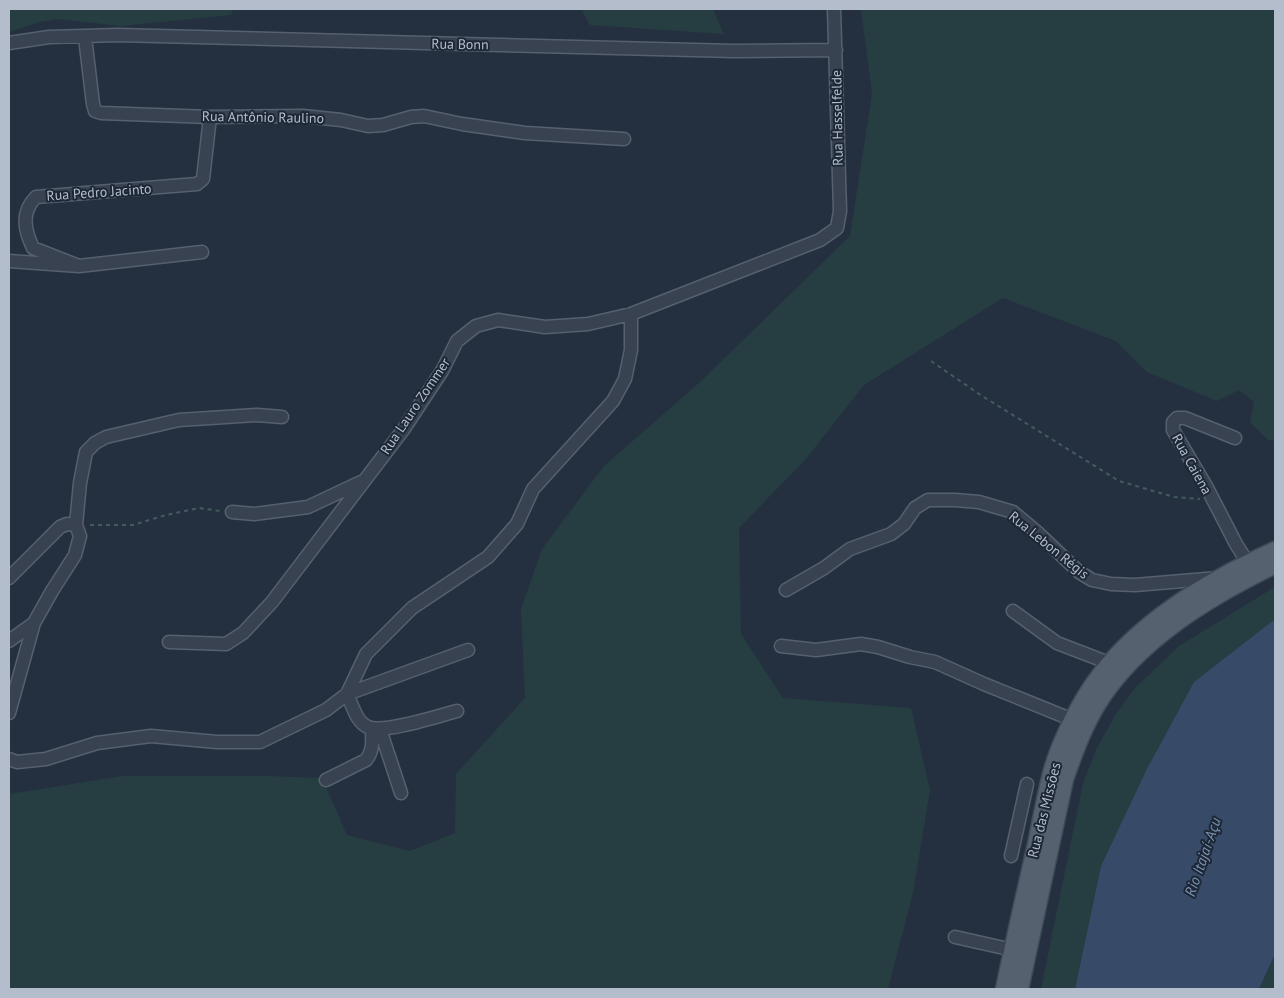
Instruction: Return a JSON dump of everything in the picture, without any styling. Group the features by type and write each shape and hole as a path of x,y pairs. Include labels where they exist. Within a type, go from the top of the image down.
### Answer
{"main road":[{"name":"Rua das Missões","path":"1004,989 1050,778 1062,744 1090,688 1109,664 1153,621 1221,578 1275,550"},
{"name":"Rua das Missões","path":"1020,989 1065,778 1097,706 1119,675 1141,651 1162,633 1223,594 1275,565"}],"street":[{"name":"Rua Hasselfelde","path":"834,9 840,211 837,228"},
{"name":"Rua Bonn","path":"9,43 49,37 118,35 734,51 836,50"},
{"name":"Rua Antônio Raulino","path":"85,37 95,111 101,114 303,116 341,120 368,126 383,125 411,117 424,116 462,124 525,133 624,138"},
{"name":"Rua Pedro Jacinto","path":"79,266 33,248 27,235 25,214 28,205 36,197 197,184 203,179 210,116"},
{"name":"Rua Lauro Zommer","path":"169,642 226,644 243,633 278,594 320,541 403,430 442,371 457,341 476,326 498,320 545,327 588,324 631,314 820,240 837,228"},
{"path":"9,262 79,266 202,252"},
{"path":"457,711 410,723 376,728 366,727 356,715 348,694 366,654 412,608 488,557 517,524 533,489 613,401 625,379 631,350 631,314"},
{"path":"9,713 34,623 75,556 80,536 76,525 80,483 86,452 95,443 106,437 179,420 257,415 282,416"},
{"name":"Rua Caiena","path":"1235,438 1185,418 1178,418 1173,422 1173,430 1248,563"},
{"path":"232,512 254,514 308,507 363,481"},
{"name":"Rua Lebon Régis","path":"786,590 824,568 850,549 891,534 904,524 915,508 928,500 979,502 1013,512 1038,532 1079,572 1092,580 1111,584 1135,585 1221,578"},
{"path":"9,578 60,527 67,524 76,525"},
{"path":"1013,611 1057,643 1109,664"},
{"path":"9,641 34,623"},
{"path":"781,646 816,650 861,644 878,647 910,657 936,662 984,684 1073,720"},
{"path":"9,759 17,762 46,759 97,743 151,736 217,742 260,742 326,710 348,694 468,650"},
{"path":"326,780 366,760 371,754 376,728"},
{"path":"376,728 401,793"},
{"path":"1011,856 1027,784"},
{"path":"955,937 1013,950"}],"path":[{"path":"932,361 979,394 1119,481 1174,497 1213,500"},
{"path":"76,525 133,525 199,508 232,512"}],"green space":[{"path":"9,9 233,9 231,15 121,26 58,19 40,22 9,32"},
{"path":"581,9 713,9 724,34 590,25"},
{"path":"861,9 1275,9 1275,441 1268,440 1250,422 1254,402 1239,390 1217,401 1147,372 1116,341 1003,298 864,385 805,460 739,528 741,634 783,698 911,708 930,790 913,893 888,989 9,989 9,794 123,776 322,778 347,835 410,851 455,833 456,774 525,698 521,609 542,549 604,466 700,382 850,236 872,94"},
{"path":"1275,587 1275,619 1194,682 1101,866 1075,989 1041,989 1083,783 1097,748 1116,714 1136,687 1179,646"},
{"path":"1275,954 1275,989 1259,989"}],"water":[{"name":"Rio Itajaí-Açu","path":"1275,619 1275,954 1259,989 1075,989 1101,866 1147,769 1194,682"}]}
